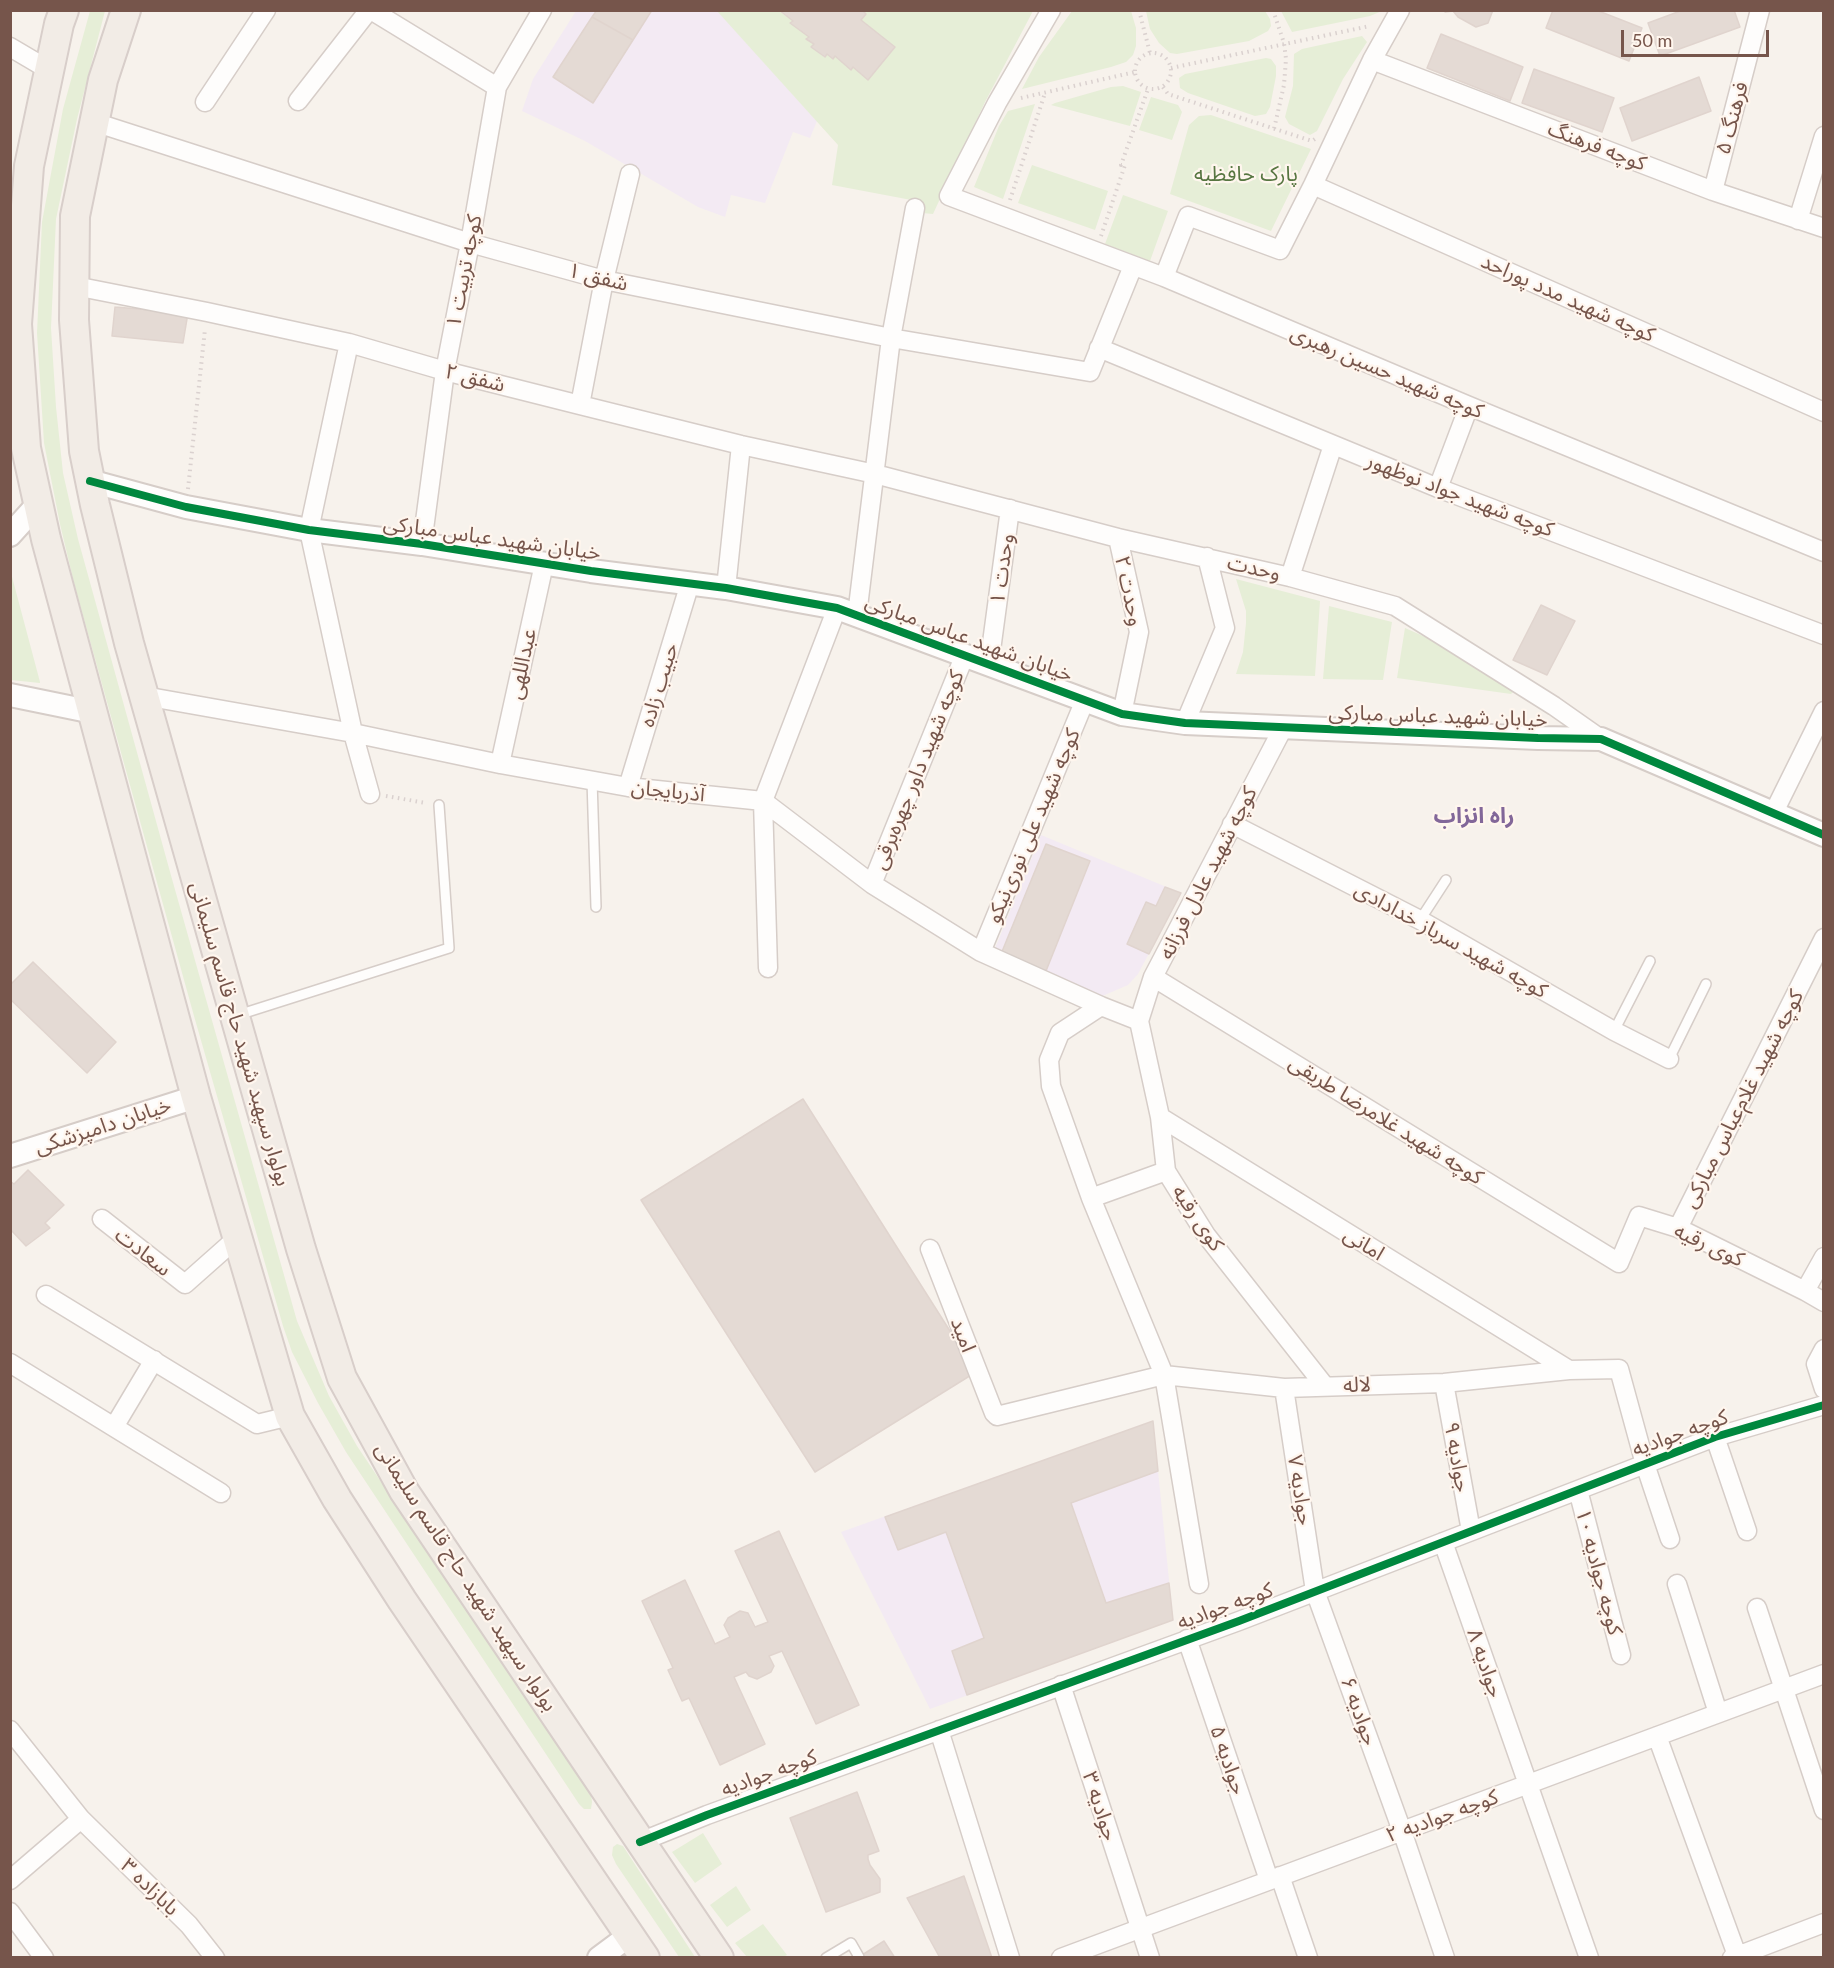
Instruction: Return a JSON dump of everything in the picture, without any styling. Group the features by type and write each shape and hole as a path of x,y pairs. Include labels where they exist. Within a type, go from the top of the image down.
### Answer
{"main road":[{"path":"64,10 59,24 29,166 17,324 18,448 38,504 196,1097 290,1416 337,1499 402,1600 638,1946"},
{"name":"بولوار سپهبد شهید حاج قاسم سلیمانی","path":"126,10 103,80 75,216 74,320 84,451 109,563 144,696 301,1249 342,1378 404,1491 719,1958"}],"street":[{"path":"205,102 266,10"},
{"path":"298,101 370,10 497,87"},
{"name":"کوچه تربیت ۱","path":"422,544 445,371 497,87 542,10"},
{"path":"997,103 1052,10"},
{"path":"1164,277 1188,216 1280,250 1372,60 1400,10"},
{"name":"فرهنگ ۵","path":"1713,191 1760,10"},
{"path":"10,47 49,70"},
{"name":"کوچه فرهنگ","path":"1372,60 1713,191 1824,228"},
{"name":"کوچه شهید حسین رهبری","path":"997,103 949,196 1164,277 1824,552"},
{"name":"شفق ۱","path":"94,122 470,243 604,280 891,338 1090,372 1099,348"},
{"path":"1798,220 1824,136"},
{"path":"580,405 604,280 630,174"},
{"name":"کوچه شهید مدد پوراحد","path":"1313,185 1824,412"},
{"path":"768,968 763,801 847,612 875,474 891,338 915,208"},
{"path":"1099,348 1133,266"},
{"name":"شفق ۲","path":"75,286 349,343 445,371 580,405 741,445 875,474"},
{"path":"349,343 309,531 353,733 370,794"},
{"name":"کوچه شهید جواد نوظهور","path":"1099,348 1438,488 1824,635"},
{"path":"1438,488 1469,406"},
{"path":"726,588 741,445"},
{"path":"1290,577 1333,445"},
{"name":"وحدت","path":"875,474 1118,538 1290,577 1395,606 1554,706 1601,739"},
{"name":"خیابان شهید عباس مبارکی","path":"90,481 186,507 309,531 422,544 544,564 726,588 847,612 1122,714 1185,723 1601,739 1824,835"},
{"path":"10,535 38,504"},
{"name":"وحدت ۱","path":"989,665 1010,509"},
{"name":"وحدت ۲","path":"1118,538 1139,632 1122,714"},
{"path":"1185,723 1225,628 1207,557"},
{"name":"عبداللهی","path":"500,764 544,564"},
{"name":"حبیب زاده","path":"628,787 690,583"},
{"name":"کوچه شهید داور چهره‌برقی","path":"872,884 964,657"},
{"path":"10,695 93,712"},
{"name":"آذربایجان","path":"144,696 353,733 500,764 628,787 763,801"},
{"name":"کوچه شهید علی نوری‌نیکو","path":"981,952 1085,700"},
{"path":"1773,814 1824,711"},
{"name":"کوچه شهید عادل فرزانه","path":"1139,1021 1153,977 1283,728"},
{"path":"763,801 872,884 981,952 1139,1021"},
{"name":"کوچه شهید سرباز خدادادی","path":"1232,825 1420,920 1614,1031 1669,1059"},
{"name":"کوچه شهید غلام‌عباس مبارکی","path":"1678,1228 1824,938"},
{"name":"کوچه شهید غلامرضا طریقی","path":"1153,977 1619,1263"},
{"path":"1101,1006 1060,1033 1049,1060 1051,1086 1091,1198 1164,1376 1199,1584"},
{"name":"کوی رقیه","path":"1139,1021 1160,1117 1167,1171 1206,1235 1324,1385"},
{"name":"خیابان دامپزشکی","path":"10,1156 196,1097"},
{"name":"امانی","path":"1160,1117 1569,1371"},
{"path":"1091,1198 1167,1171"},
{"name":"کوی رقیه","path":"1619,1263 1639,1216 1678,1228 1824,1302"},
{"name":"سعادت","path":"102,1219 185,1284 238,1237"},
{"name":"امید","path":"930,1249 994,1413 997,1416 1001,1415"},
{"path":"1805,1291 1824,1257"},
{"path":"46,1295 257,1424 290,1416"},
{"path":"1824,1349 1816,1364 1824,1389"},
{"path":"114,1427 154,1360"},
{"path":"10,1363 221,1493"},
{"name":"لاله","path":"1001,1415 1164,1376 1284,1388 1444,1383 1569,1371 1619,1369 1645,1464"},
{"name":"جوادیه ۹","path":"1444,1383 1471,1531"},
{"name":"جوادیه ۷","path":"1284,1388 1315,1591"},
{"name":"کوچه جوادیه","path":"640,1842 707,1815 1315,1591 1715,1437 1824,1406"},
{"path":"1715,1437 1746,1532"},
{"path":"1645,1464 1670,1539"},
{"name":"کوچه جوادیه ۱۰","path":"1578,1490 1621,1655"},
{"name":"جوادیه ۸","path":"1443,1542 1589,1958"},
{"path":"1677,1584 1718,1713"},
{"name":"جوادیه ۶","path":"1315,1591 1402,1830 1445,1958"},
{"path":"1757,1608 1824,1810"},
{"name":"جوادیه ۵","path":"1187,1639 1275,1878 1308,1958"},
{"name":"کوچه جوادیه ۲","path":"1061,1958 1824,1674"},
{"name":"جوادیه ۳","path":"1061,1685 1150,1958"},
{"name":"بابازاده ۳","path":"10,1730 81,1819 189,1925 215,1958"},
{"path":"939,1730 1010,1958"},
{"path":"1656,1736 1735,1957 1824,1923"},
{"path":"10,1880 81,1819"},
{"path":"10,1912 44,1958"},
{"path":"599,1958 638,1946"}],"lane":[{"path":"592,780 596,907"},
{"path":"236,1016 449,948 439,805"},
{"path":"1420,920 1446,880"},
{"path":"1614,1031 1650,961"},
{"path":"1669,1059 1707,984"},
{"path":"826,1958 851,1943 859,1957"}],"path":[{"path":"1139,10 1150,53"},
{"path":"1273,10 1284,44 1286,59 1284,86 1274,129"},
{"path":"1171,68 1371,26"},
{"path":"1150,53 1166,58 1171,68 1170,79 1163,87 1148,89 1138,83 1134,72 1140,58 1150,53"},
{"path":"997,103 1134,72"},
{"path":"1163,87 1168,94 1312,141"},
{"path":"1096,252 1125,165 1121,165 1148,89"},
{"path":"1005,217 1045,92"},
{"path":"186,507 207,312"},
{"path":"370,794 439,805"}],"shaded area":[{"path":"717,10 817,121 810,138 793,132 765,203 731,195 725,217 698,207 585,141 522,111 533,79 576,11"},
{"path":"1041,835 1181,893 1138,974 1128,985 1100,997 1046,971 994,951"},
{"path":"1153,1421 1173,1620 930,1709 841,1532"}],"green space":[{"path":"90,11 105,11 77,119 56,219 51,328 56,407 63,473 78,539 172,879 297,1321 329,1396 357,1446 591,1795 591,1809 584,1809 579,1804 346,1452 292,1352 194,1016 74,583 44,443 37,333 42,222 63,109"},
{"path":"717,11 779,11 809,37 807,39 814,44 812,47 824,57 827,54 833,59 835,56 850,69 853,67 868,79 895,47 861,20 862,11 1033,11 985,102 933,214 922,213 922,202 832,185 838,145"},
{"path":"1072,11 1131,11 1136,28 1136,46 1133,55 1126,62 1111,67 1022,89 1039,57"},
{"path":"1146,11 1265,11 1271,26 1268,31 1249,41 1177,54 1170,53 1159,43 1150,29"},
{"path":"1281,11 1382,11 1370,16 1292,32"},
{"name":"پارک حافظیه","path":"1362,36 1367,42 1343,79 1317,131 1310,135 1289,124 1285,117 1293,86 1294,54 1302,49"},
{"name":"پارک حافظیه","path":"1266,58 1271,59 1276,66 1276,76 1270,107 1266,114 1255,116 1188,93 1180,88 1179,78 1185,74"},
{"path":"1123,86 1141,92 1130,126 1051,105 1111,87"},
{"name":"پارک حافظیه","path":"1151,97 1178,105 1182,112 1172,140 1139,130"},
{"path":"1035,104 1003,199 974,187 999,126 1008,111"},
{"name":"پارک حافظیه","path":"1211,115 1311,149 1271,231 1170,194 1189,125 1199,116"},
{"path":"1032,165 1108,191 1095,230 1018,203"},
{"name":"پارک حافظیه","path":"1123,195 1168,211 1150,261 1105,244"},
{"path":"11,573 40,682 40,683 11,680"},
{"path":"1236,579 1320,601 1315,676 1236,674 1243,652 1246,611"},
{"path":"1329,606 1392,622 1383,680 1323,679"},
{"path":"1405,628 1430,639 1513,689 1513,692 1511,694 1397,678"},
{"path":"703,1833 722,1864 695,1883 672,1852"},
{"path":"617,1844 623,1846 695,1957 679,1957 616,1864 612,1855 613,1847"},
{"path":"736,1886 751,1910 727,1927 710,1905"},
{"path":"763,1924 787,1955 747,1957 735,1943"}],"building":[{"path":"597,10 652,10 633,40 592,17"},
{"path":"779,10 862,10 866,14 861,20 895,47 868,80 853,67 851,70 835,56 833,59 827,54 825,57 811,47 814,44 806,39 809,37 790,23 793,21"},
{"path":"1444,10 1493,10 1488,23 1476,27 1458,17 1453,11 1445,12"},
{"path":"1553,10 1596,10 1642,28 1629,61 1546,28"},
{"path":"1683,10 1734,10 1740,27 1660,56 1648,23"},
{"path":"592,17 633,40 593,103 553,77"},
{"path":"1441,34 1523,67 1510,101 1427,68"},
{"path":"1534,69 1614,98 1602,132 1522,103"},
{"path":"1699,77 1711,111 1632,141 1620,108"},
{"path":"115,307 188,313 183,343 112,336"},
{"path":"1541,605 1575,621 1547,675 1513,660"},
{"path":"1046,844 1090,861 1046,971 1001,954"},
{"path":"1165,887 1181,893 1149,954 1127,944 1146,902 1156,906"},
{"path":"33,962 116,1042 87,1073 10,999 10,985"},
{"path":"803,1099 976,1372 815,1472 641,1200"},
{"path":"28,1170 64,1205 45,1223 50,1228 26,1246 10,1229 10,1181 14,1184"},
{"path":"1153,1421 1158,1471 1071,1503 1106,1603 1169,1583 1173,1620 967,1695 952,1651 984,1638 946,1532 898,1550 885,1517"},
{"path":"779,1531 859,1705 816,1724 782,1651 769,1656 774,1666 771,1672 757,1679 746,1672 734,1677 765,1744 720,1765 689,1698 682,1701 668,1670 673,1668 642,1601 685,1580 715,1644 730,1637 724,1625 728,1618 740,1611 748,1613 755,1627 768,1622 735,1551"},
{"path":"857,1792 879,1851 868,1855 868,1859 880,1879 880,1892 826,1912 790,1818"},
{"path":"964,1876 992,1958 940,1958 907,1898"},
{"path":"884,1941 895,1958 859,1958 859,1957"}],"cycle path":[{"path":"90,481 186,507 309,530 726,588 837,608 1122,714 1185,723 1601,739 1824,835"},
{"path":"640,1842 707,1815 1239,1621 1715,1437 1824,1405"}],"district":[{"name":"راه انزاب","path":"1474,816"}]}
